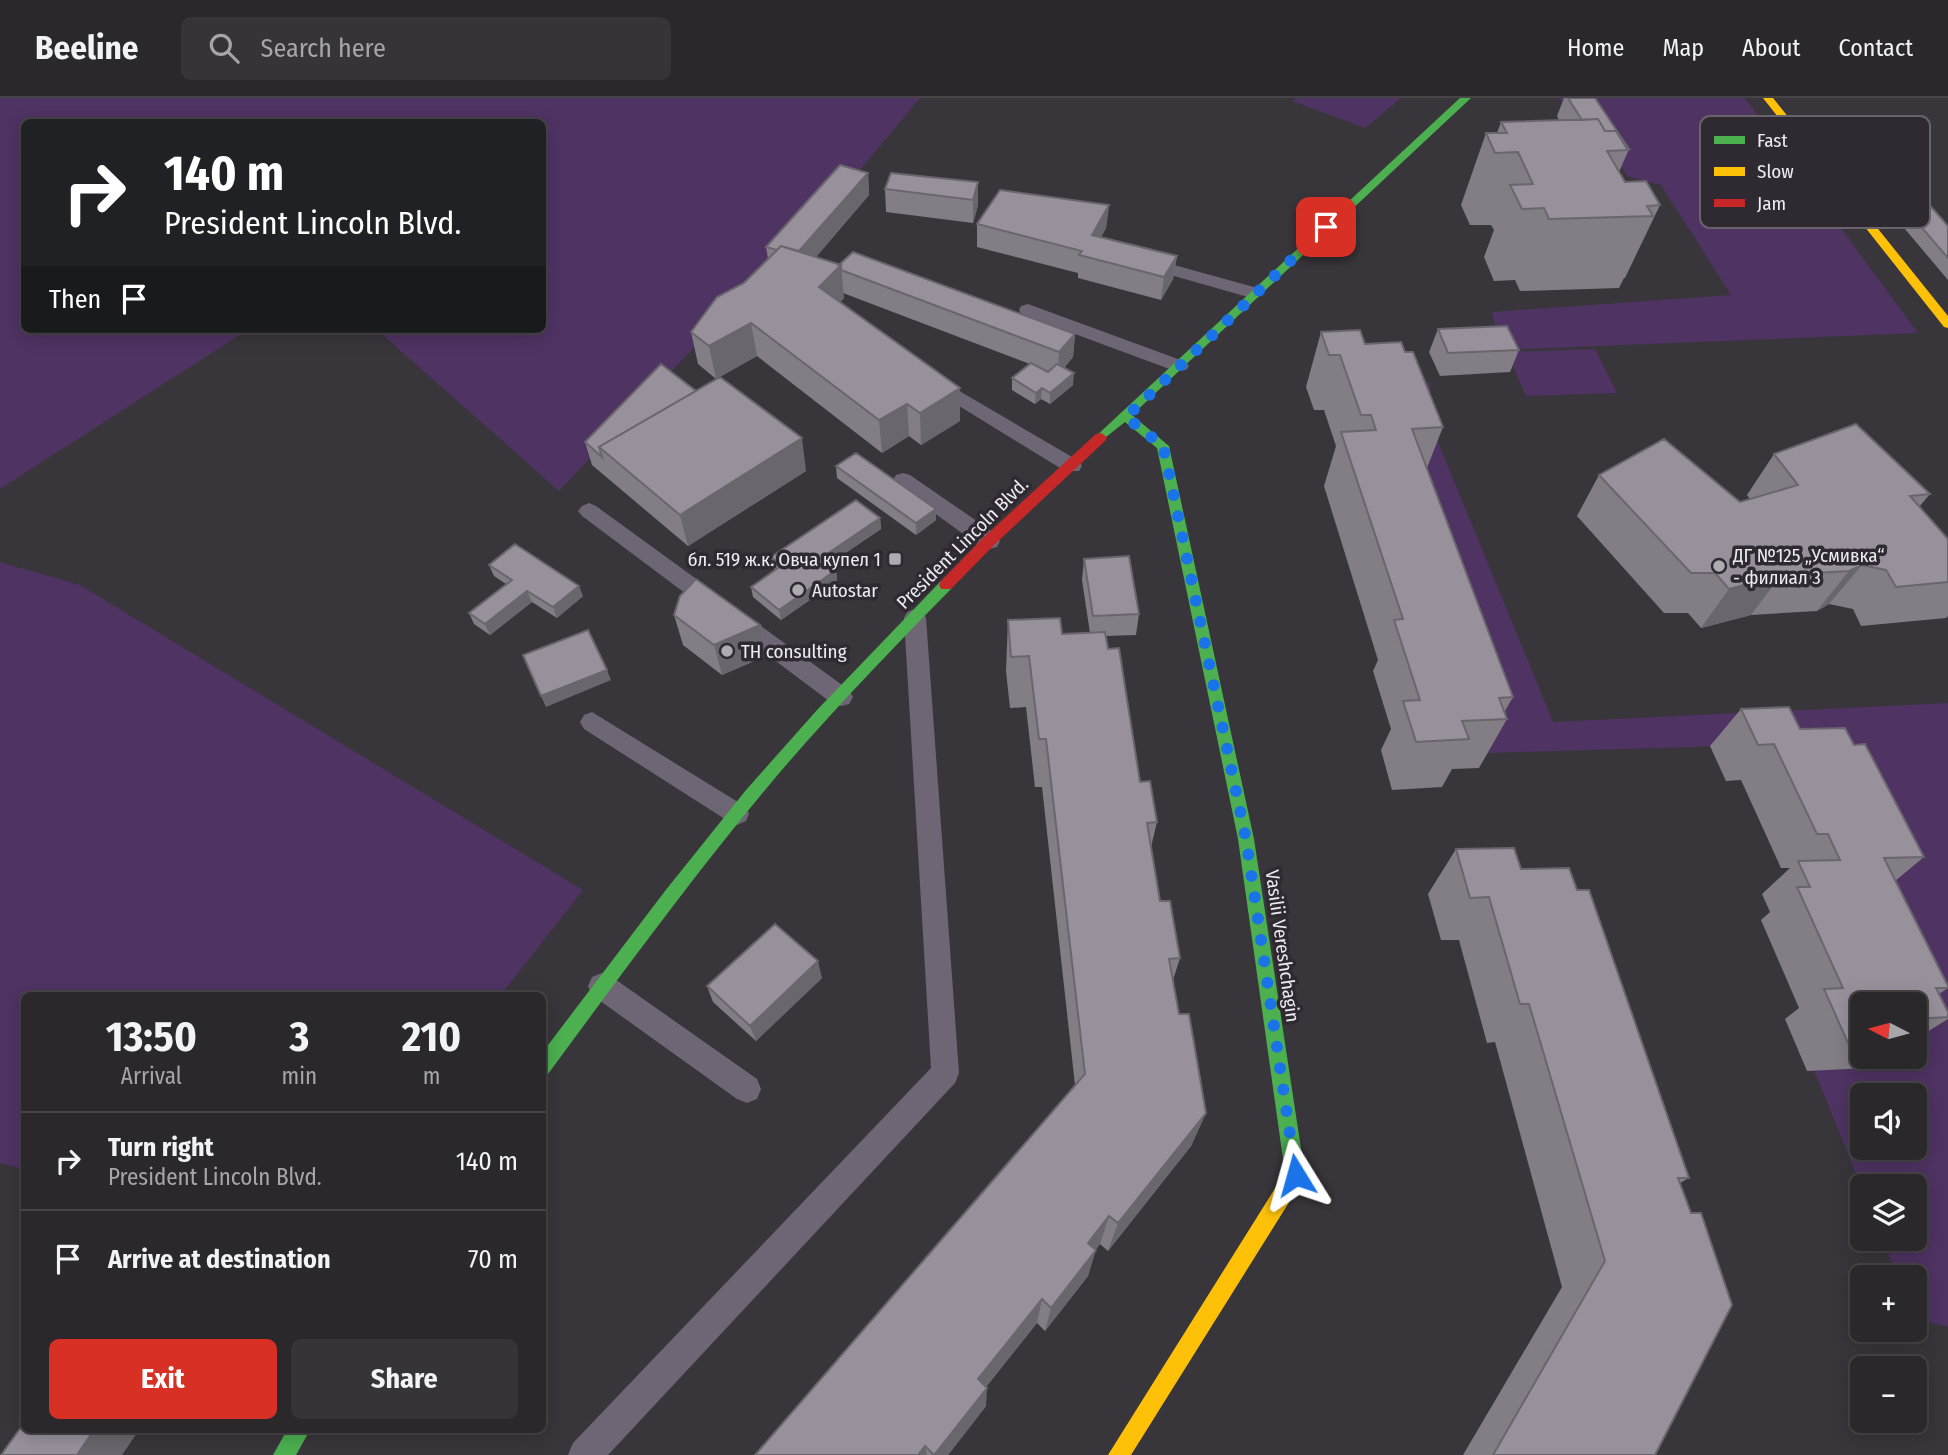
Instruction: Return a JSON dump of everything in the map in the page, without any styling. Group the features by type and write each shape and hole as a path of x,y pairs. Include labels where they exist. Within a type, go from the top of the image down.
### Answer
{"street":[{"name":"President Lincoln Blvd.","path":"546,1063 644,928 785,756 915,618 989,541 1126,417 1255,293 1466,98"},
{"path":"1768,98 1782,116"},
{"path":"1872,228 1948,324"},
{"name":"Vasilii Vereshchagin","path":"1119,1455 1296,1175 1246,839 1163,446 1126,417"},
{"path":"284,1455 297,1433"}],"lane":[{"path":"1126,257 1255,293"},
{"path":"1028,310 1179,366"},
{"path":"922,375 1072,466"},
{"path":"903,480 989,541"},
{"path":"589,511 841,696"},
{"path":"585,1455 945,1073 915,618"},
{"path":"592,722 737,814"},
{"path":"602,986 747,1089"}],"shaded area":[{"path":"0,98 920,98 854,177 559,491 381,333 546,333 546,119 21,119 21,333 243,333 0,489"},
{"path":"1296,98 1401,98 1365,128 1292,101"},
{"path":"1559,98 1745,98 1758,116 1700,116 1700,228 1841,228 1918,333 1501,350 1492,312 1731,295 1661,185 1627,176 1586,110 1566,110"},
{"path":"1595,349 1617,393 1526,396 1507,352"},
{"path":"1430,382 1433,430 1553,722 1948,703 1948,1327 1927,1321 1927,1265 1893,1265 1888,1251 1927,1251 1927,1174 1856,1174 1851,1160 1927,1160 1927,1083 1850,1083 1850,1158 1814,1070 1850,1060 1850,1069 1927,1069 1927,992 1907,992 1756,745 1487,753 1344,386"},
{"path":"0,562 80,585 583,890 503,992 21,992 21,1168 0,1163"}],"building":[{"path":"1568,98 1595,98 1629,149 1616,131 1605,131 1598,119 1582,120"},
{"path":"1598,119 1605,131 1616,131 1628,150 1607,151 1625,182 1646,181 1660,205 1647,206 1653,216 1549,219 1544,208 1522,209 1510,185 1533,184 1518,152 1495,153 1486,133 1507,133 1501,122"},
{"path":"840,165 868,173 799,251 781,246 777,250 766,247"},
{"path":"891,173 978,182 973,200 885,189"},
{"path":"1000,190 1109,205 1092,235 1177,256 1164,277 1079,255 1082,251 977,224"},
{"path":"1930,206 1948,226 1948,258 1922,228 1930,228"},
{"path":"781,246 841,265 819,287 960,388 920,413 907,404 879,420 751,323 709,346 691,332 717,297 744,283"},
{"path":"853,252 1075,334 1059,352 841,270 839,265"},
{"path":"1507,326 1519,350 1448,353 1438,329"},
{"path":"1360,330 1365,344 1401,342 1405,352 1413,352 1443,427 1412,429 1513,697 1499,698 1507,719 1462,721 1469,739 1416,742 1403,701 1420,700 1394,620 1403,619 1341,432 1376,430 1371,415 1361,415 1340,355 1329,355 1321,332"},
{"path":"1031,363 1048,372 1057,364 1074,373 1050,393 1042,388 1036,393 1012,378"},
{"path":"661,364 696,391 599,447 602,457 585,442"},
{"path":"720,377 802,438 680,515 599,447"},
{"path":"1856,424 1930,494 1910,496 1948,539 1948,582 1896,587 1886,570 1862,565 1849,571 1781,575 1729,589 1715,573 1691,573 1599,475 1664,439 1740,502 1798,485 1774,454"},
{"path":"856,453 936,509 916,523 836,466"},
{"path":"856,500 880,518 821,558 836,570 779,610 751,587 781,566 771,557"},
{"path":"515,544 579,586 553,607 527,591 485,624 469,613 512,580 489,565"},
{"path":"1129,556 1139,614 1093,616 1084,559"},
{"path":"696,579 760,625 714,645 674,615 680,596"},
{"path":"1060,618 1062,634 1105,632 1108,649 1119,648 1140,782 1150,781 1157,822 1147,823 1160,901 1170,901 1180,958 1169,959 1179,1014 1189,1014 1206,1113 1118,1223 1109,1216 1088,1243 1096,1250 1051,1308 1042,1299 978,1379 987,1388 934,1455 925,1446 918,1455 755,1455 1085,1074 1046,739 1039,739 1029,656 1011,657 1008,620"},
{"path":"588,630 607,670 541,696 523,655"},
{"path":"1789,707 1800,729 1845,728 1854,745 1865,744 1924,857 1884,858 1948,986 1936,988 1948,1017 1927,1018 1927,992 1850,992 1848,1043 1824,989 1843,988 1797,887 1810,887 1798,861 1840,860 1828,834 1817,834 1774,744 1758,745 1741,709"},
{"path":"1514,848 1521,869 1569,868 1577,890 1589,890 1689,1178 1678,1178 1691,1213 1701,1213 1732,1305 1655,1455 1493,1455 1605,1261 1529,1004 1520,1004 1489,897 1470,898 1456,849"},
{"path":"775,924 818,961 750,1026 707,986"},
{"path":"21,1427 21,1433 92,1433 77,1455 1,1455"}],"traffic: fast":[{"path":"1101,437 1466,98"},
{"path":"1126,417 1163,446 1246,839 1295,1175 1286,1189"},
{"path":"546,1063 671,896 752,795 871,662 946,585"},
{"path":"284,1455 297,1433"}],"traffic: slow":[{"path":"1768,98 1782,116"},
{"path":"1872,228 1948,324"},
{"path":"1119,1455 1286,1189"}],"traffic: jam":[{"path":"946,585 989,541 1101,437"}],"place":[{"name":"бл. 519 ж.к. Овча купел 1","path":"895,559"},
{"name":"ДГ №125 „Усмивка“ - филиал 3","path":"1719,566"},
{"name":"Autostar","path":"798,590"},
{"name":"TH consulting","path":"727,651"}],"route":[{"path":"1296,1175 1246,839 1163,446 1126,417 1326,227"}]}
